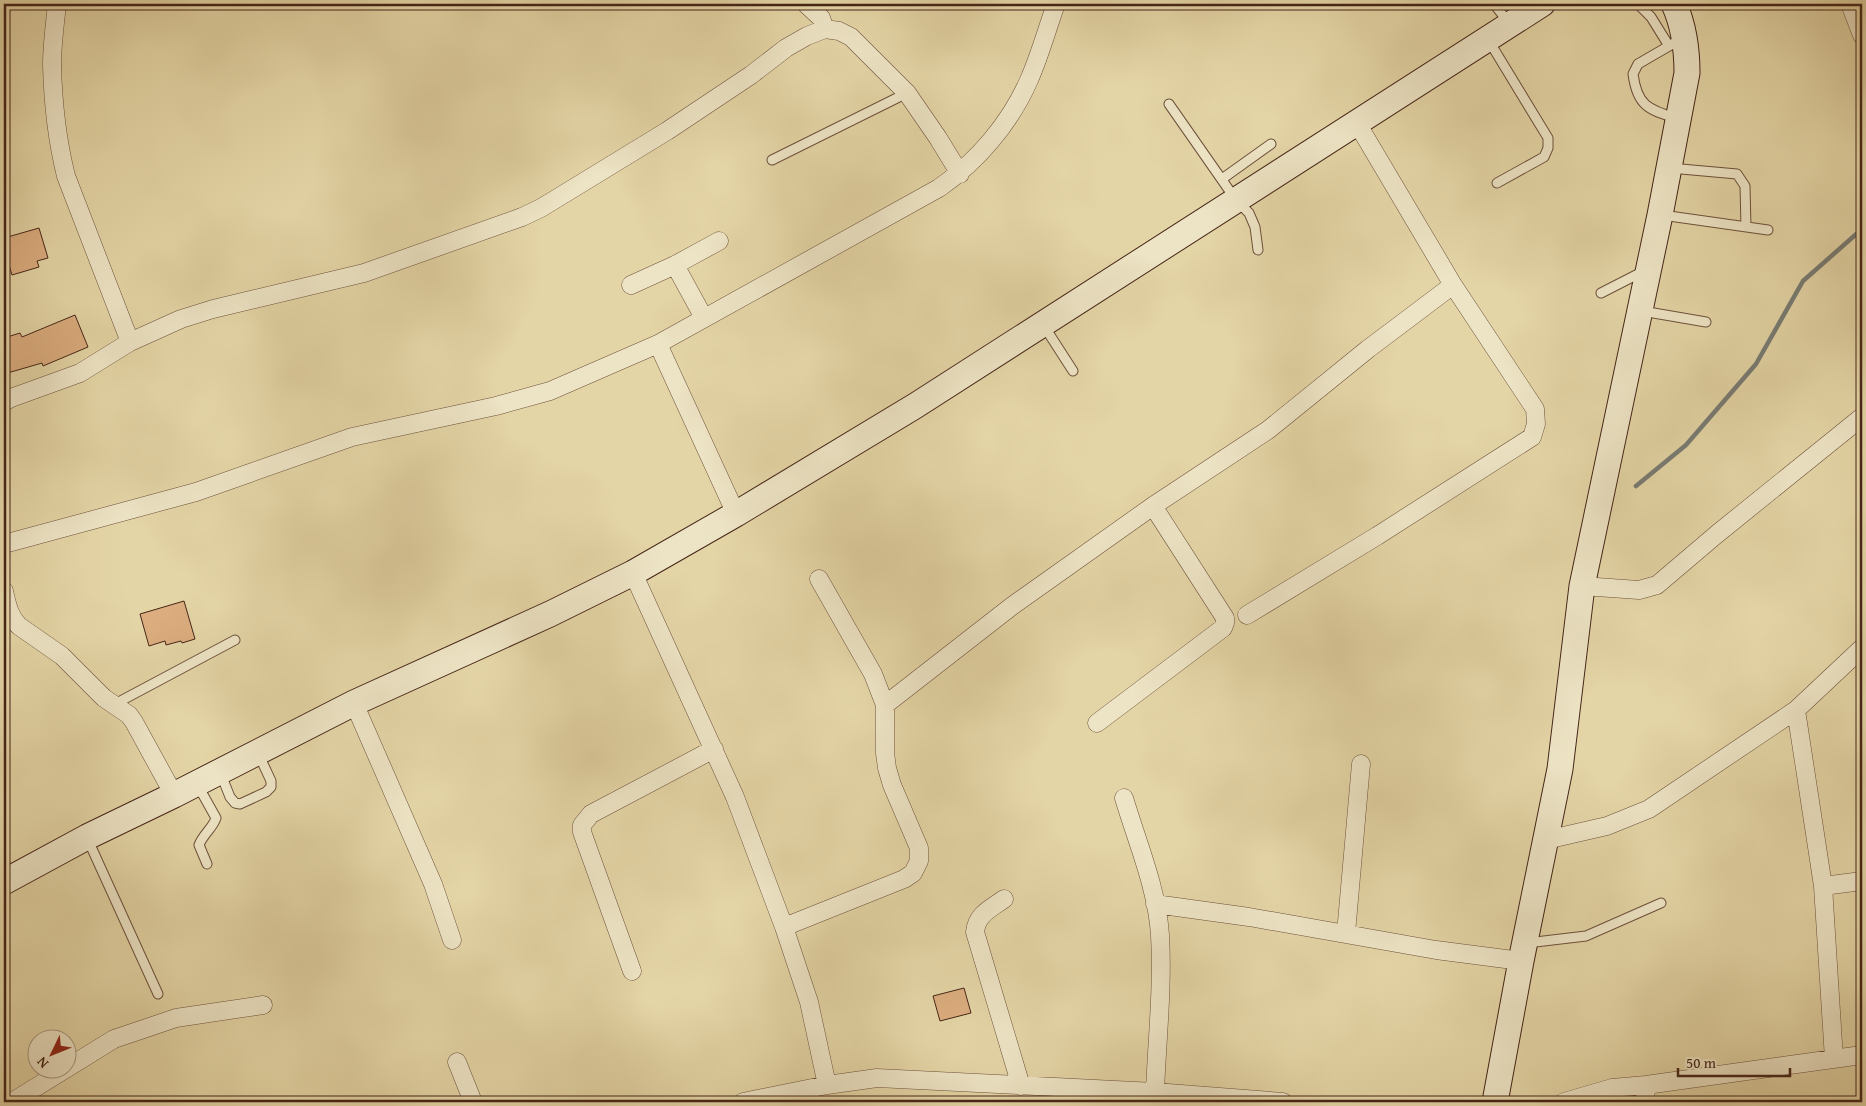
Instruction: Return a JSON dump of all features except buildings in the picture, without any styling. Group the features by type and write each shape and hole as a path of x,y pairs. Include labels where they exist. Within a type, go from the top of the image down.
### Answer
{"main road":[{"path":"4,882 87,837 197,784 354,704 550,614 633,573 736,514 915,406 1542,4"},
{"path":"1495,1102 1560,769 1567,724 1582,586 1649,269 1687,73 1687,52 1677,42 1674,4"}],"street":[{"path":"57,4 52,64 56,130 60,152 66,176 130,342"},
{"path":"806,4 821,18 825,29"},
{"path":"4,544 196,492 352,436 496,406 550,391 658,344 939,188 960,174 988,146 1009,115 1028,80 1056,4"},
{"path":"1850,4 1862,35"},
{"path":"4,402 10,398 80,373 130,342 181,319 213,309 364,273 522,217 541,208 667,131 751,75 786,48 825,29 839,31 851,37 907,93 960,174"},
{"path":"1247,615 1377,536 1532,437 1536,424 1535,409 1453,285 1357,122"},
{"path":"631,285 675,265 719,240"},
{"path":"675,265 704,318"},
{"path":"885,705 1012,606 1153,506 1268,430 1368,349 1453,285"},
{"path":"658,344 736,514"},
{"path":"1582,586 1640,590 1658,585 1717,534 1862,418"},
{"path":"1097,723 1222,628 1225,623 1225,618 1153,506"},
{"path":"633,573 735,797 784,927 809,1002 827,1085"},
{"path":"784,927 904,879 913,873 919,861 919,848 892,785 887,768 885,753 885,705 873,674 819,580"},
{"path":"4,591 13,620 62,656 97,692 112,705 128,715 134,722 174,795"},
{"path":"1546,840 1607,826 1649,809 1796,710 1862,648"},
{"path":"354,704 432,884 452,940"},
{"path":"1796,710 1823,886 1834,1059"},
{"path":"632,971 582,832 582,825 590,814 714,749"},
{"path":"1346,933 1361,764"},
{"path":"1124,798 1155,904 1160,934 1160,986 1154,1092"},
{"path":"1823,886 1862,880"},
{"path":"1004,899 980,916 975,932 1021,1086"},
{"path":"1155,904 1249,917 1436,950 1523,952"},
{"path":"12,1102 114,1039 176,1018 263,1005"},
{"path":"1564,1102 1612,1088 1646,1094 1862,1055"},
{"path":"457,1062 473,1102"},
{"path":"743,1102 827,1085 877,1078 1154,1092 1283,1102"}],"lane":[{"path":"1494,4 1510,24"},
{"path":"1638,4 1677,42 1638,64 1632,74 1634,83 1640,100 1648,108 1678,119"},
{"path":"1487,38 1548,138 1548,148 1544,157 1497,183"},
{"path":"772,160 907,93"},
{"path":"1169,104 1236,200 1249,212 1255,227 1258,250"},
{"path":"1222,179 1271,144"},
{"path":"1669,168 1737,174 1745,186 1746,227"},
{"path":"1660,214 1768,230"},
{"path":"1601,292 1649,269"},
{"path":"1640,310 1706,322"},
{"path":"1043,324 1073,372"},
{"path":"112,705 235,640"},
{"path":"219,772 230,797 235,803 240,804 266,792 271,787 271,781 258,752"},
{"path":"197,784 216,818 214,825 202,838 199,845 208,864"},
{"path":"87,837 158,994"},
{"path":"1523,952 1562,940 1586,936 1661,903"}],"waterway":[{"path":"1636,486 1686,445 1756,364 1803,281 1862,229"}]}
